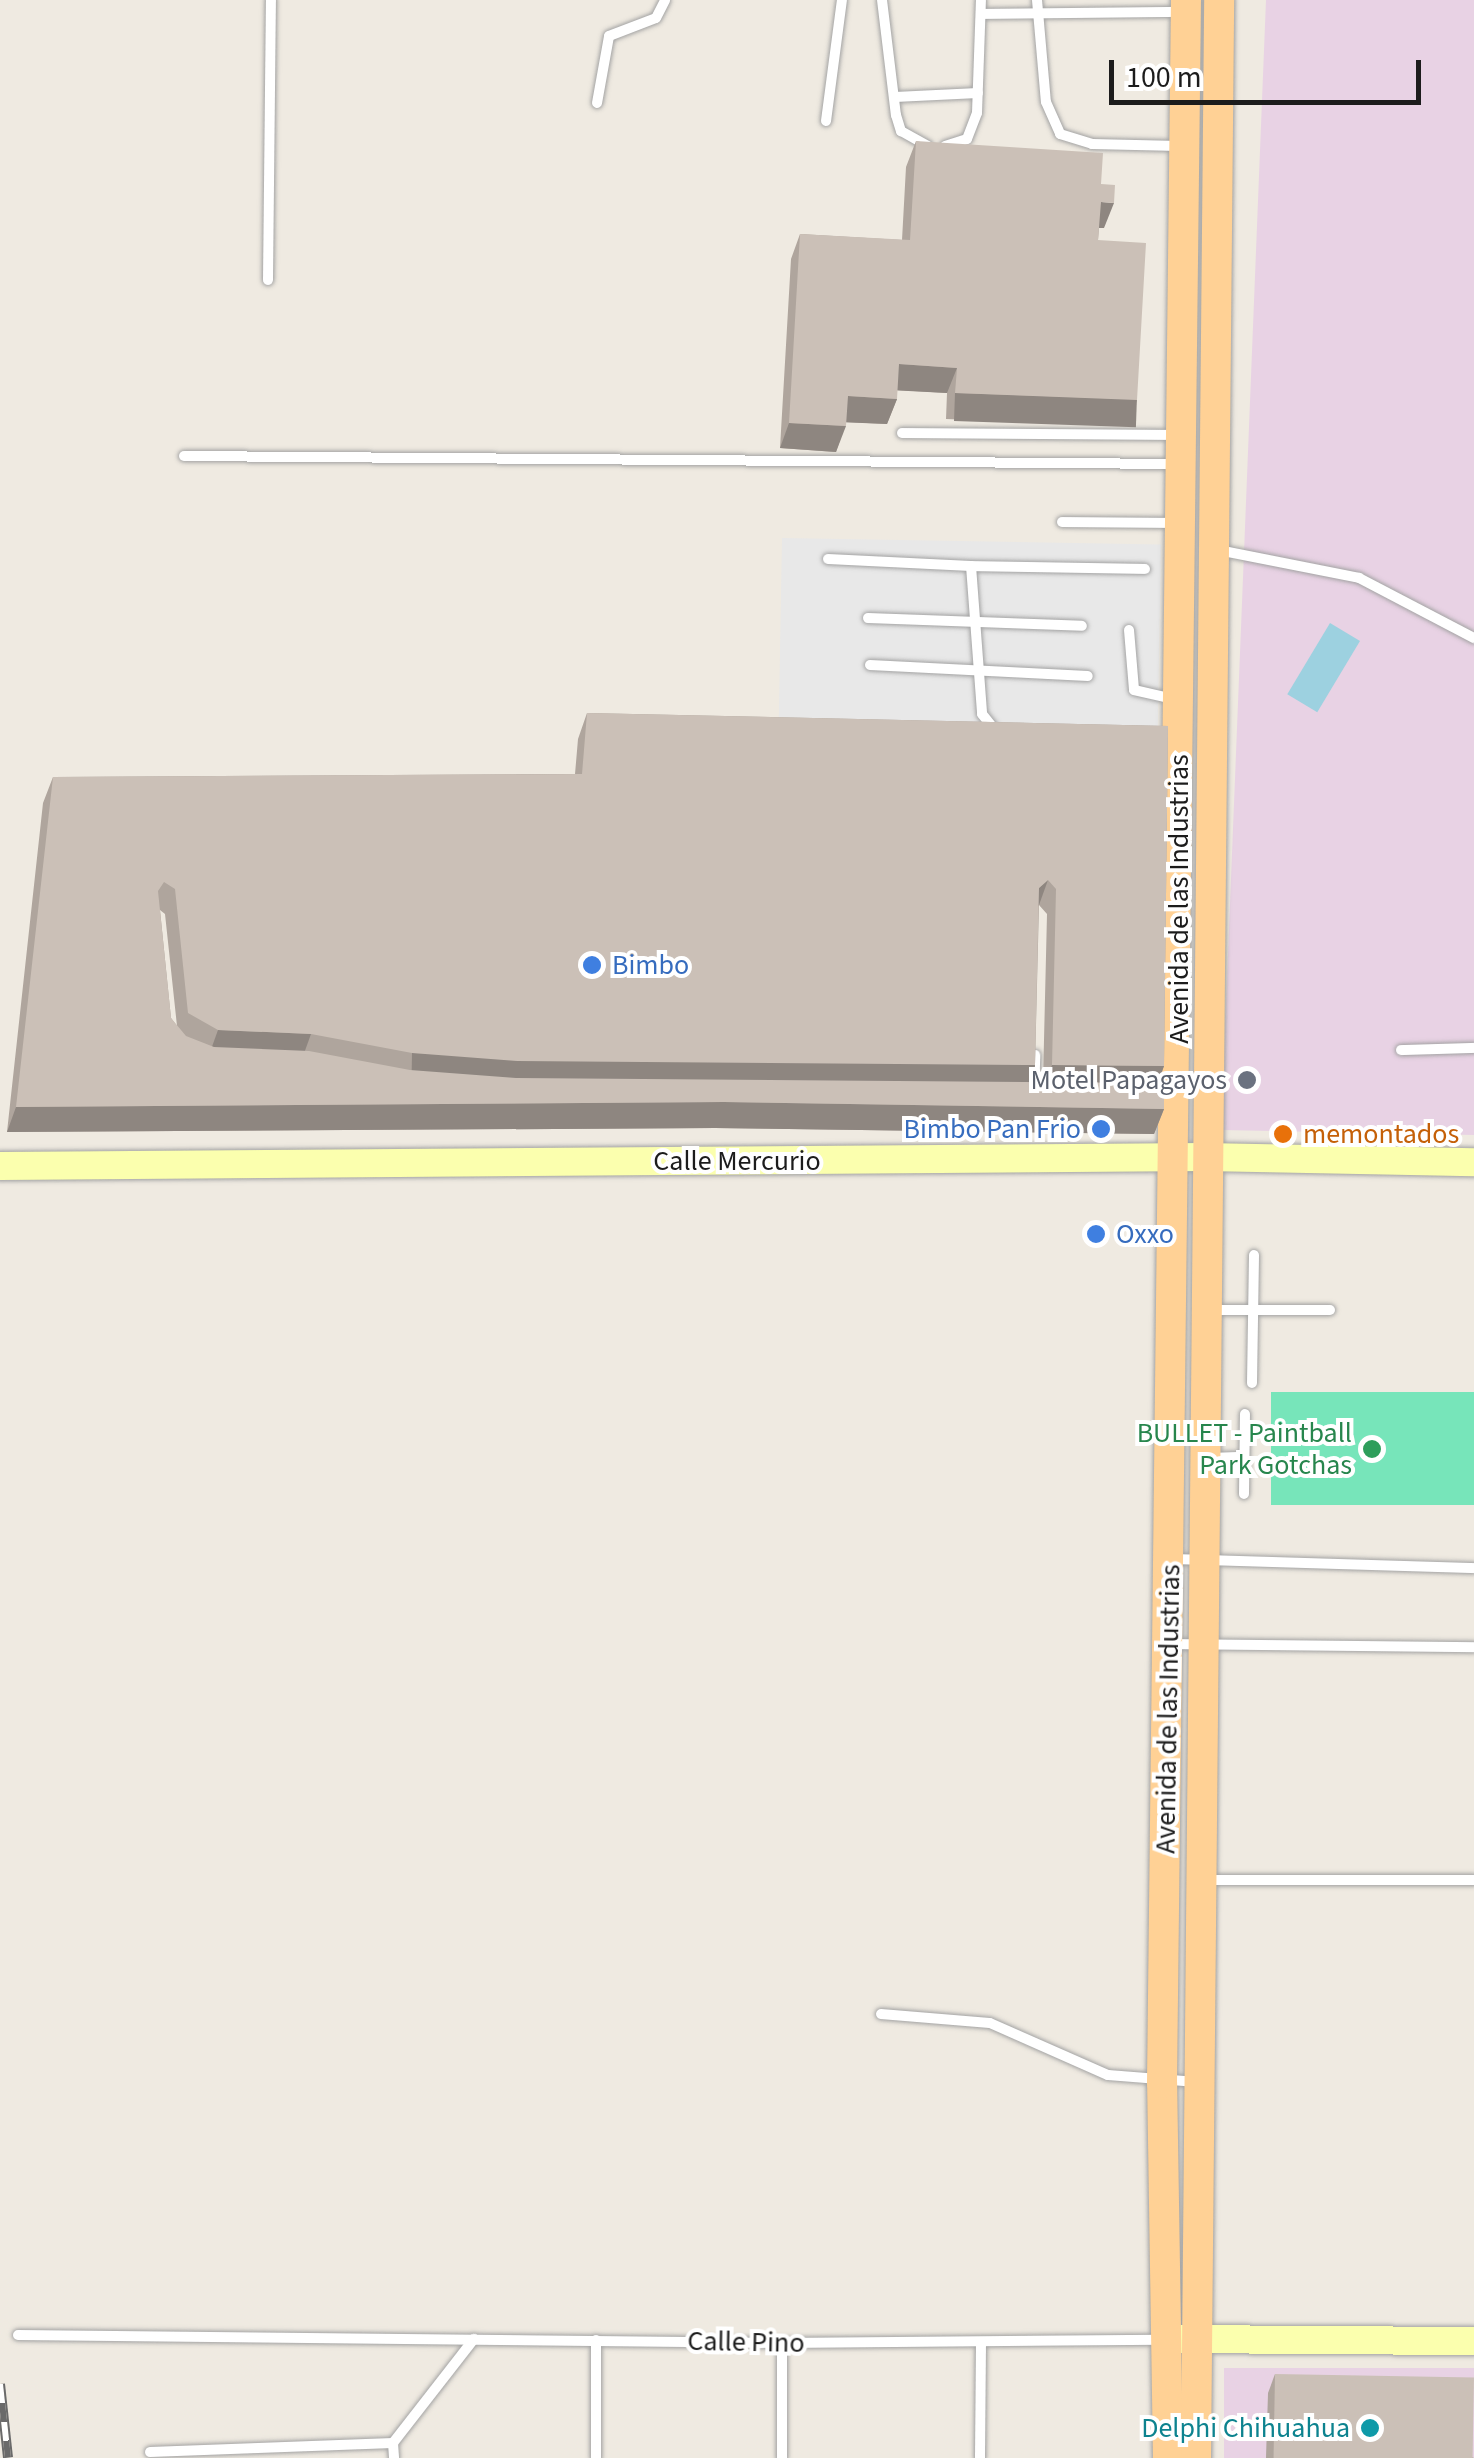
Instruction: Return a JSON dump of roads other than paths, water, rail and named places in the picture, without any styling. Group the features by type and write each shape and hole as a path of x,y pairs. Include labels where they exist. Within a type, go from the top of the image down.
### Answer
{"main road":[{"name":"Avenida de las Industrias","path":"1196,2458 1182,2339 1162,2083 1170,1559 1214,549 1219,0"},
{"name":"Avenida de las Industrias","path":"1168,2458 1182,2339 1198,2082 1200,1922 1204,1310 1190,1157 1169,1100 1191,1064 1170,737 1180,699 1186,6"},
{"path":"1182,512 1214,500"},
{"name":"Calle Mercurio","path":"0,1166 1190,1157 1474,1162"},
{"path":"1166,1920 1200,1922"},
{"name":"Calle Pino","path":"1182,2339 1474,2341"}],"lane":[{"path":"268,280 271,0"},
{"path":"597,103 608,36 656,18 665,0"},
{"path":"826,120 842,0"},
{"path":"882,0 901,131 931,147 968,139 978,93 981,0"},
{"path":"981,14 1038,6 1186,6"},
{"path":"1038,6 1046,102 1060,134 1092,144 1185,146"},
{"path":"894,97 978,93"},
{"path":"902,433 1182,449"},
{"path":"184,456 1182,449"},
{"path":"1062,522 1182,512"},
{"path":"1214,549 1359,578 1474,638"},
{"path":"828,560 1145,569"},
{"path":"970,566 984,718 1010,735"},
{"path":"868,618 1082,626"},
{"path":"1129,630 1134,690 1180,699"},
{"path":"870,665 1088,676"},
{"path":"1034,1099 1035,1044"},
{"path":"1400,1050 1474,1048"},
{"path":"1015,1099 1052,1099"},
{"path":"1252,1383 1254,1255"},
{"path":"1204,1310 1330,1310"},
{"path":"1244,1494 1245,1414"},
{"path":"1202,1459 1244,1457"},
{"path":"1170,1559 1474,1568"},
{"path":"1170,1644 1474,1648"},
{"path":"1200,1880 1474,1880"},
{"path":"881,2014 990,2023 1082,2066 1162,2083 1198,2082"},
{"name":"Calle Pino","path":"18,2335 980,2344 1182,2339"},
{"path":"394,2458 393,2442 474,2338"},
{"path":"596,2340 596,2458"},
{"path":"782,2343 782,2458"},
{"path":"980,2344 980,2458"},
{"path":"150,2452 393,2442"}],"water":[{"path":"1330,623 1360,641 1317,712 1287,694"}],"railway":[{"path":"0,2384 8,2458"}],"place":[{"name":"Bimbo","path":"592,965"},
{"name":"Motel Papagayos","path":"1247,1080"},
{"name":"Bimbo Pan Frio","path":"1101,1129"},
{"name":"memontados","path":"1283,1134"},
{"name":"Oxxo","path":"1096,1234"},
{"name":"BULLET - Paintball Park Gotchas","path":"1372,1449"},
{"name":"Delphi Chihuahua","path":"1370,2428"}]}
